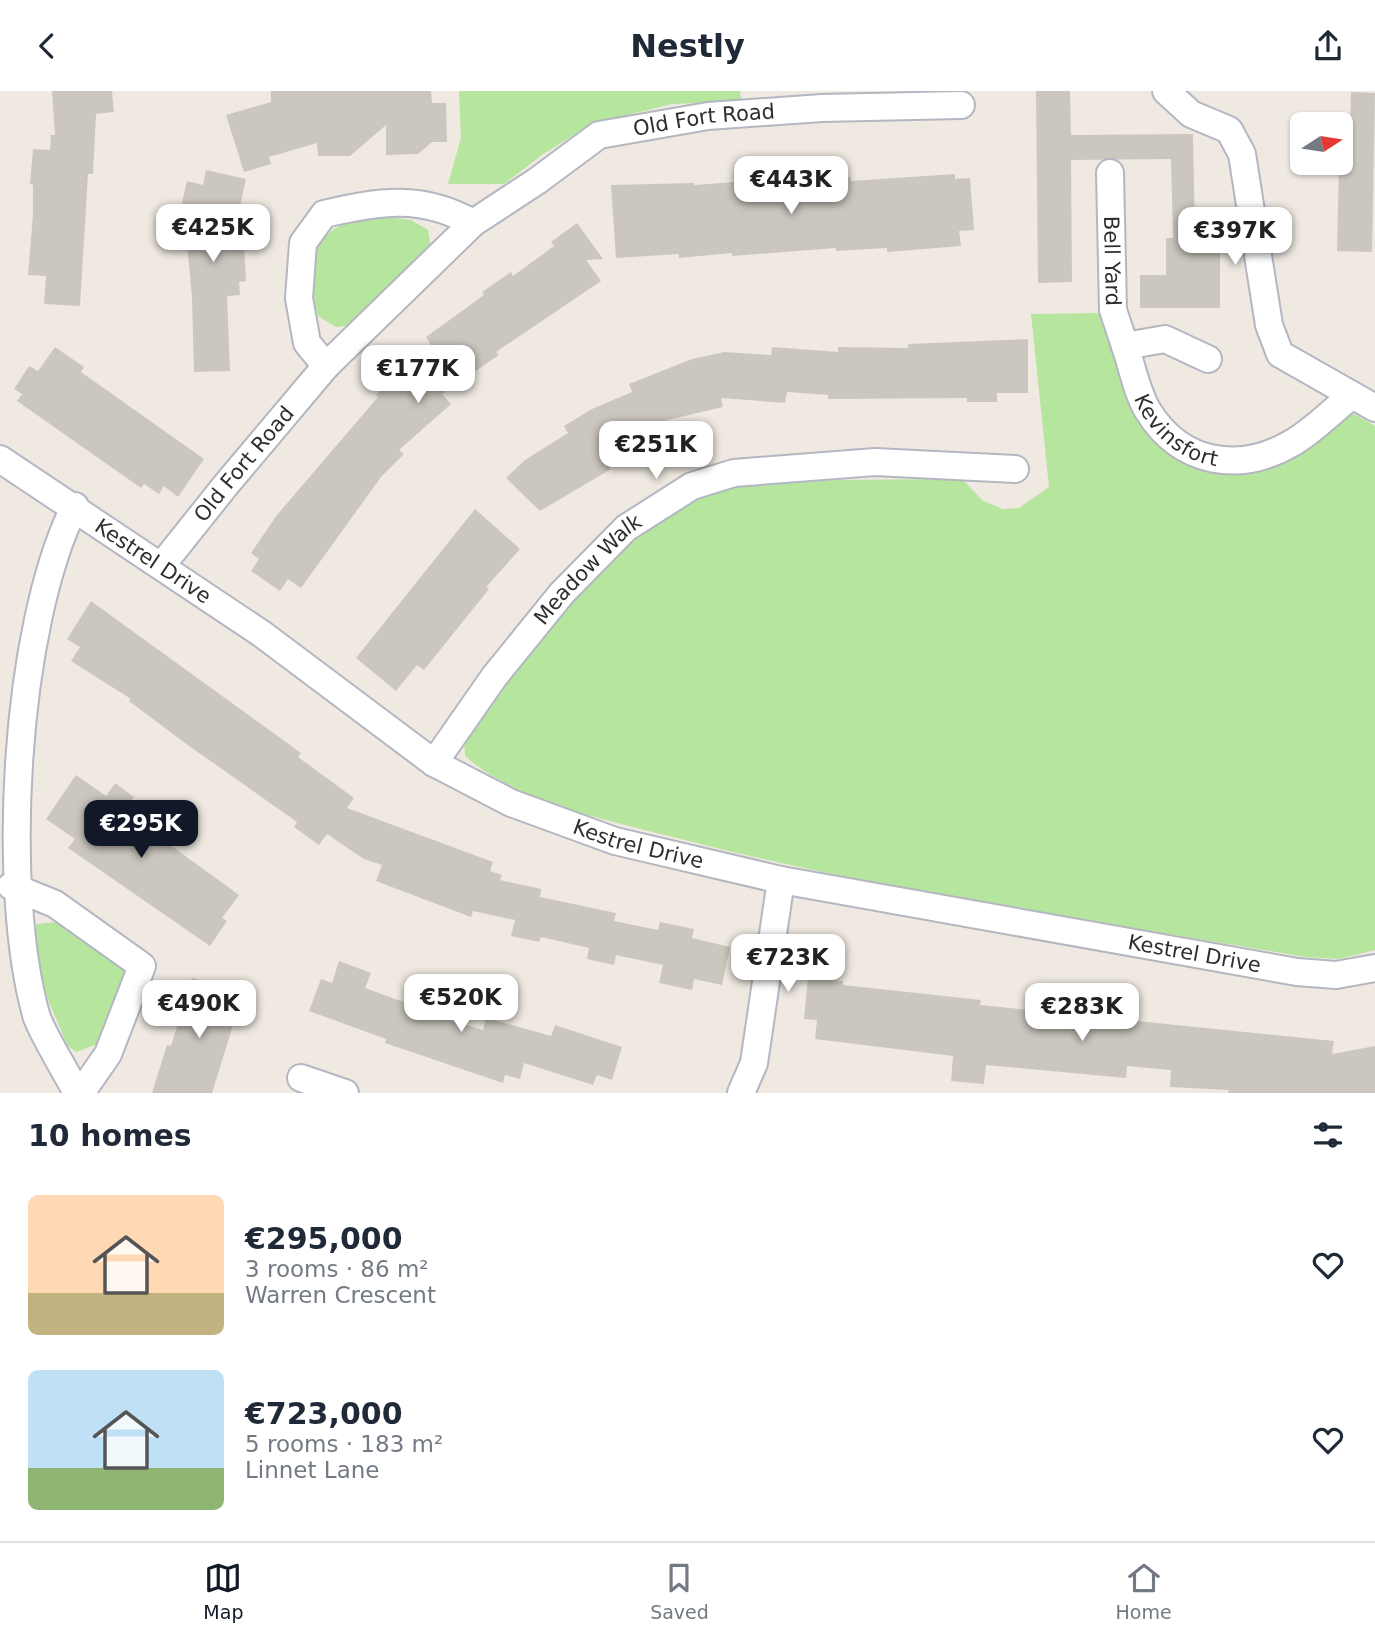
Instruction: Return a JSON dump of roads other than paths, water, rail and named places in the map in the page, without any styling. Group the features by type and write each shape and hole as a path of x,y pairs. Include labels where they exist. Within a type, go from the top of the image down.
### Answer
{"street":[{"path":"1166,91 1191,114 1229,130 1242,154 1269,325 1280,354 1375,408"},
{"name":"Old Fort Road","path":"162,565 225,485 326,366 473,223 537,181 599,135 708,116 821,108 961,105"},
{"name":"Bell Yard","path":"1110,173 1113,310 1125,346"},
{"path":"326,366 307,343 299,298 303,243 324,214 364,205 402,202 446,208 473,223"},
{"path":"1125,346 1165,339 1208,359"},
{"name":"Kevinsfort","path":"1125,346 1147,409 1167,436 1201,457 1229,461 1293,443 1351,396"},
{"name":"Kestrel Drive","path":"0,459 75,506 262,634 433,764 511,803 615,841 781,880 1297,972 1336,975 1375,968"},
{"name":"Meadow Walk","path":"433,764 494,677 562,593 626,528 692,486 734,473 875,462 1015,469"},
{"path":"11,886 55,904 142,966 108,1054 79,1093 36,1017 18,952 11,886 11,813 16,716 44,586 57,541 75,506"},
{"path":"741,1093 754,1063 781,880"},
{"path":"301,1078 345,1093"}]}
